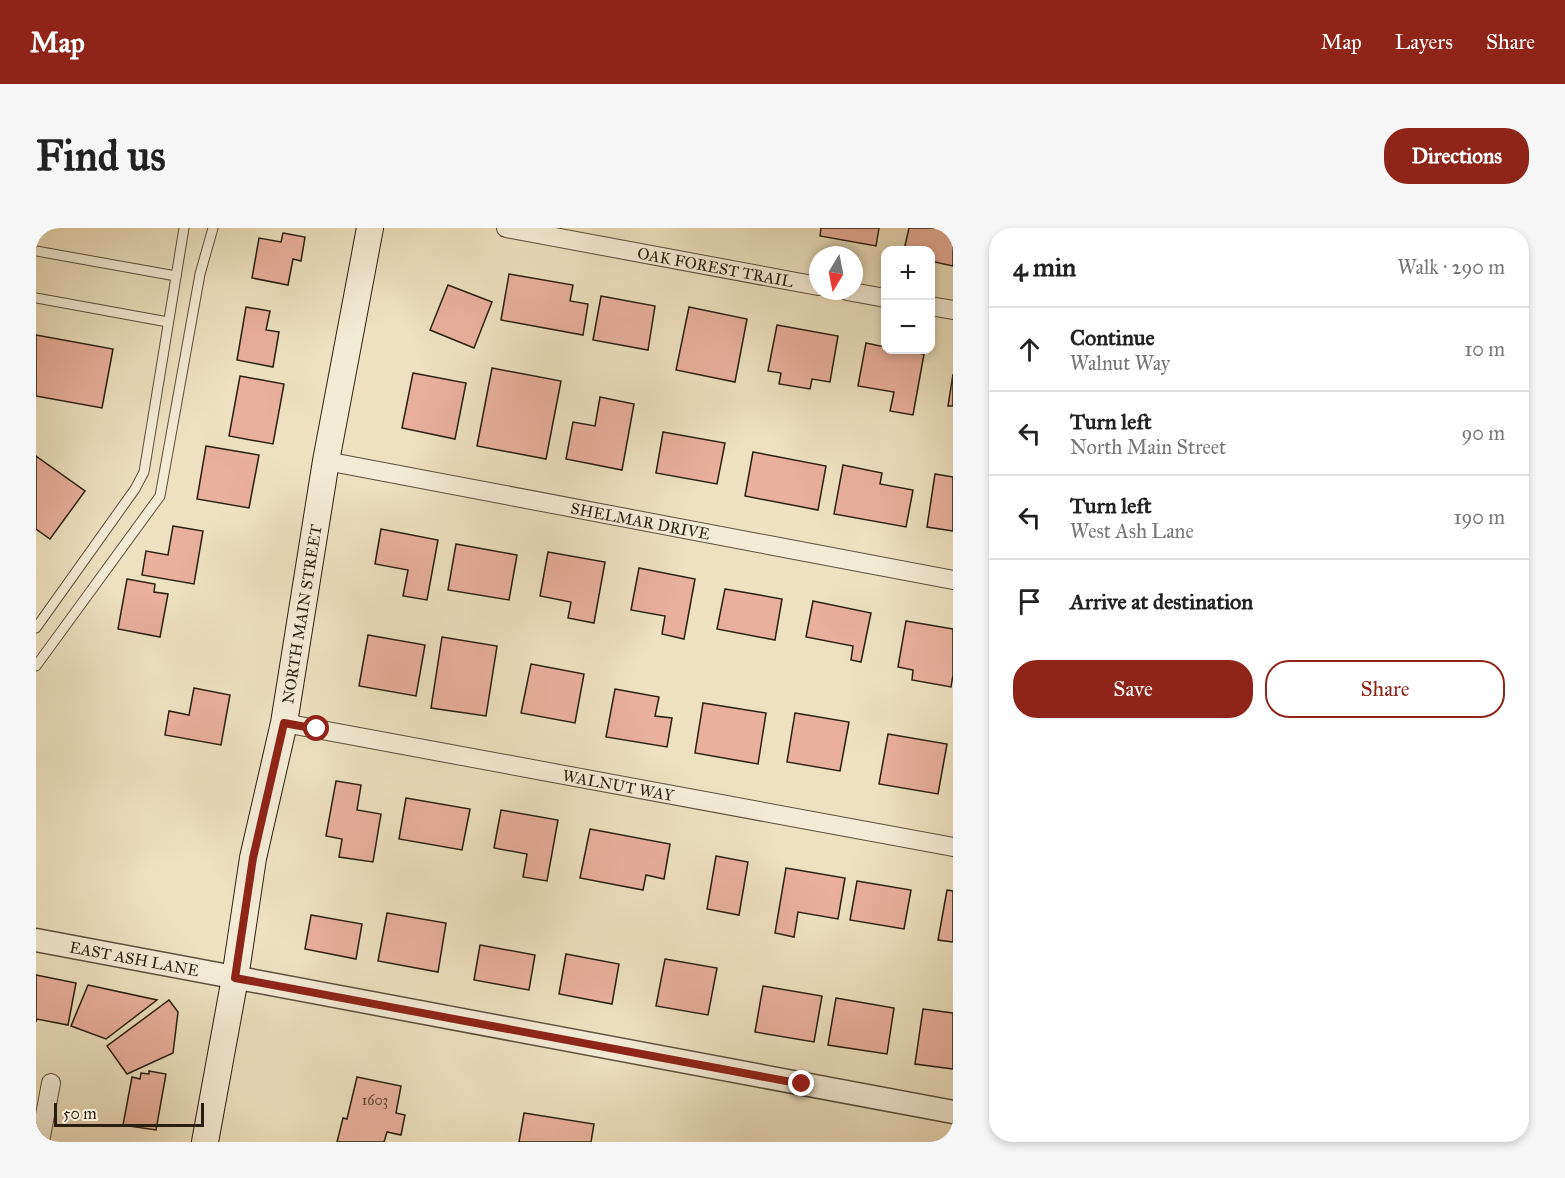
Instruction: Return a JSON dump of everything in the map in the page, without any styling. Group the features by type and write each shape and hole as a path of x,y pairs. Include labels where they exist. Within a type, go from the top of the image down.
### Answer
{"main road":[{"name":"NORTH MAIN STREET","path":"205,1142 235,978 253,858 284,723 326,461 370,228"}],"street":[{"name":"OAK FOREST TRAIL","path":"506,228 809,284"},
{"path":"863,294 881,297"},
{"path":"935,307 953,310"},
{"name":"SHELMAR DRIVE","path":"326,461 953,580"},
{"name":"WALNUT WAY","path":"284,723 953,847"},
{"name":"EAST ASH LANE","path":"36,940 953,1112"},
{"path":"40,1142 51,1083"}],"lane":[{"path":"36,628 135,489 144,472 184,228"},
{"path":"36,666 160,496 200,274 213,228"},
{"path":"36,251 176,276"},
{"path":"36,298 168,322"}],"building":[{"path":"821,228 879,228 876,246 820,236"},
{"path":"909,228 953,228 953,266 935,262 935,246 905,246"},
{"path":"283,233 305,237 301,261 293,259 288,285 252,278 259,238 281,242"},
{"path":"509,274 573,285 570,301 588,304 583,335 501,320"},
{"path":"448,285 492,302 474,348 430,330"},
{"path":"601,296 655,306 648,350 593,340"},
{"path":"246,307 270,311 266,330 279,332 273,367 237,360"},
{"path":"689,307 747,319 735,382 676,370"},
{"path":"777,325 838,336 830,382 812,379 810,389 779,384 781,373 768,371"},
{"path":"36,335 113,349 102,408 36,396"},
{"path":"866,343 881,346 881,354 924,354 913,415 890,411 894,392 858,386"},
{"path":"492,368 561,381 546,459 477,446"},
{"path":"413,373 466,383 455,439 402,428"},
{"path":"953,374 953,406 948,406"},
{"path":"240,376 284,384 273,444 229,436"},
{"path":"600,397 634,404 622,470 566,459 573,422 595,426"},
{"path":"663,432 725,443 717,484 656,473"},
{"path":"206,446 259,455 249,508 197,499"},
{"path":"753,452 826,466 818,510 745,496"},
{"path":"36,456 85,491 50,539 36,529"},
{"path":"843,465 882,473 880,484 913,490 906,527 834,514"},
{"path":"935,474 953,477 953,531 927,527"},
{"path":"173,526 203,531 194,584 142,575 146,551 168,555"},
{"path":"381,529 438,540 427,600 403,596 408,570 375,564"},
{"path":"456,544 517,555 509,600 448,590"},
{"path":"548,552 605,562 594,623 568,618 571,602 540,596"},
{"path":"639,568 695,579 684,639 662,634 665,616 631,610"},
{"path":"127,579 155,584 154,592 168,594 160,637 118,629"},
{"path":"725,589 782,599 775,640 717,629"},
{"path":"813,601 871,613 861,662 851,660 853,646 806,637"},
{"path":"906,621 953,629 951,687 912,680 913,670 898,667"},
{"path":"368,635 425,645 416,696 359,686"},
{"path":"442,637 497,646 486,716 431,708"},
{"path":"531,664 584,674 575,723 521,713"},
{"path":"194,688 230,695 221,745 165,735 169,711 189,715"},
{"path":"615,689 659,697 655,716 672,718 667,747 606,737"},
{"path":"703,703 766,713 758,764 695,753"},
{"path":"795,713 849,722 840,771 787,762"},
{"path":"888,734 947,744 938,794 879,784"},
{"path":"336,781 361,785 357,810 381,814 373,862 339,857 342,839 326,836"},
{"path":"406,798 470,809 462,850 399,839"},
{"path":"501,810 558,820 547,881 523,877 527,854 494,848"},
{"path":"590,829 670,844 664,879 646,875 643,890 580,878"},
{"path":"716,856 748,862 739,915 707,909"},
{"path":"786,868 845,878 838,919 798,912 794,937 775,933"},
{"path":"857,881 911,890 904,929 850,920"},
{"path":"947,890 953,891 953,942 938,940"},
{"path":"387,913 446,923 438,972 378,961"},
{"path":"311,915 362,924 356,959 305,949"},
{"path":"480,945 535,955 529,990 474,980"},
{"path":"566,954 619,964 612,1004 559,994"},
{"path":"665,959 717,968 708,1015 656,1006"},
{"path":"36,975 76,983 68,1025 37,1019 36,1022"},
{"path":"88,985 157,1000 106,1039 71,1026"},
{"path":"763,986 822,996 814,1042 755,1032"},
{"path":"836,998 894,1008 887,1054 828,1045"},
{"path":"169,1000 178,1012 173,1053 127,1074 107,1046"},
{"path":"923,1009 953,1013 953,1069 915,1064"},
{"path":"149,1071 166,1074 156,1130 123,1125 132,1077 140,1079 141,1073 149,1074"},
{"path":"357,1077 401,1086 396,1113 405,1115 401,1135 387,1132 384,1142 337,1142 343,1118 347,1119"},
{"path":"524,1113 594,1124 591,1142 519,1142"}],"route":[{"path":"317,729 284,723 253,858 235,978 802,1084"}]}
